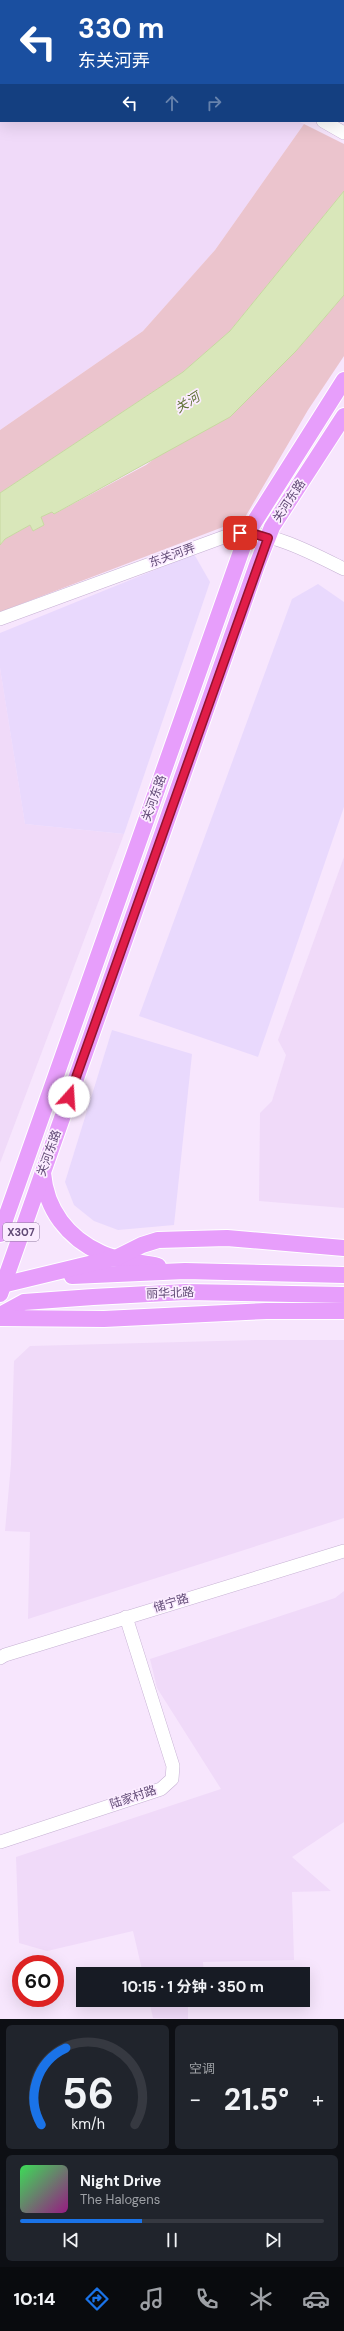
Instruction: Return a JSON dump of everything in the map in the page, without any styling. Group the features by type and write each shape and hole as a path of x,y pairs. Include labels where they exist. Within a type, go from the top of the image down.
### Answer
{"main road":[{"name":"关河东路","path":"0,1234 248,532 344,380"},
{"name":"关河东路","path":"1,1288 272,527 344,416"},
{"path":"43,1170 45,1191 53,1211 73,1236 102,1254 185,1271"},
{"path":"1,1288 118,1257 142,1245 158,1240 227,1238 344,1248"},
{"name":"丽华北路","path":"1,1288 31,1279 113,1273 185,1271 277,1272 344,1275"},
{"name":"丽华北路","path":"0,1316 24,1302 93,1297 186,1292 344,1295"},
{"path":"0,1316 104,1319 266,1311 344,1311"}],"street":[{"path":"325,122 344,133"},
{"name":"东关河弄","path":"0,619 232,534 248,532 301,547 344,569"},
{"name":"储宁路","path":"0,1658 5,1655 126,1617 344,1551"},
{"name":"陆家村路","path":"0,1842 161,1789 172,1779 173,1766 126,1617"}],"shaded area":[{"path":"0,122 299,122 304,124 215,250 143,331 0,430"},
{"path":"304,124 344,144 344,191 230,331 183,372 0,493 0,430 143,331 215,250"},
{"path":"344,295 344,356 308,410 244,519 0,612 0,545 5,539 30,525 33,531 44,525 41,517 52,511 54,514 146,465 296,351"},
{"path":"194,554 210,582 124,834 25,824 0,668 0,633"},
{"path":"318,584 344,602 344,807 258,1057 139,1016 292,599"},
{"path":"0,668 25,824 124,834 0,1163"},
{"path":"344,857 344,1208 259,1201 260,1113 272,1101 286,1055 278,1040"},
{"path":"112,1030 192,1054 174,1225 118,1230 94,1221 74,1205 65,1182"},
{"path":"257,1340 344,1340 344,1518 28,1619 30,1532 5,1531 11,1464 14,1361 30,1346"},
{"path":"344,1591 344,1822 292,1857 331,1891 292,1892 294,1960 203,1962 203,1967 141,1967 133,1931 47,1951 19,1943 16,1857 221,1789 157,1688 150,1659 335,1598"},
{"path":"151,2007 188,2007 188,2019 153,2018"}],"water":[{"name":"关河","path":"344,191 344,295 296,351 230,417 54,514 52,512 41,517 44,525 33,531 30,525 5,539 0,545 0,493 183,372 230,331"}],"route":[{"path":"69,1097 257,565 268,538 248,532 240,533"}]}
